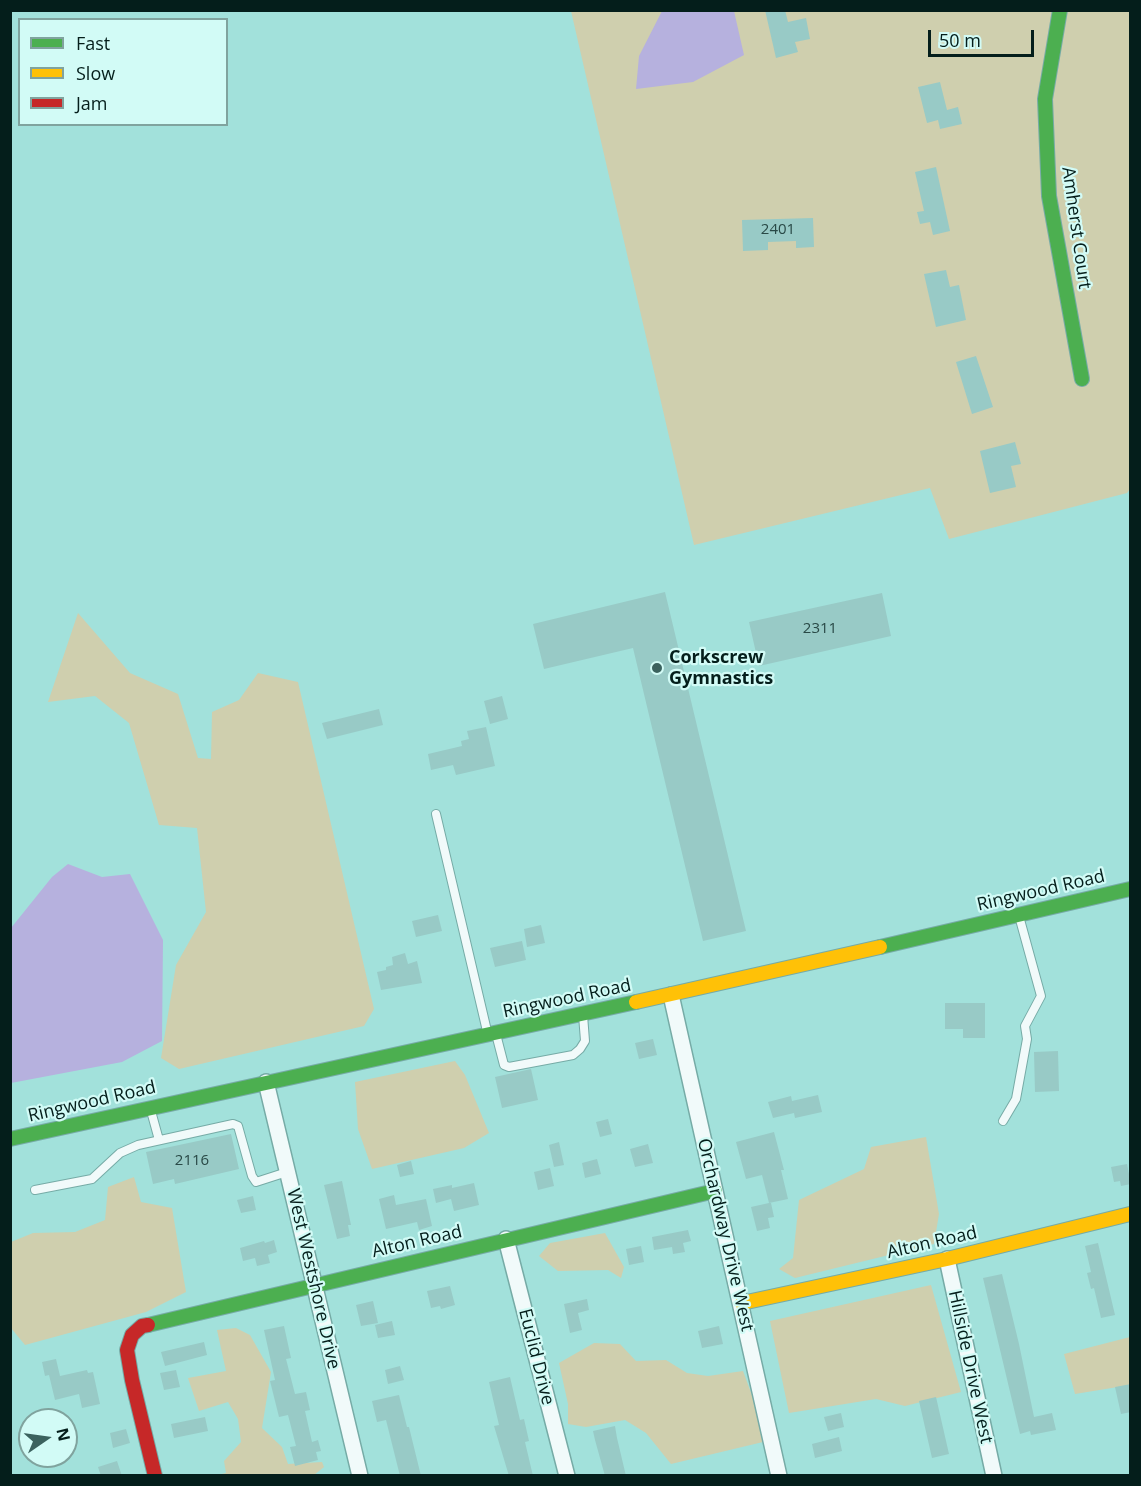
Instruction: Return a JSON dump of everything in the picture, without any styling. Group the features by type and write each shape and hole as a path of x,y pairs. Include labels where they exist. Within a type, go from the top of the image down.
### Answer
{"street":[{"name":"Amherst Court","path":"1060,10 1045,99 1049,195 1082,379"},
{"name":"Ringwood Road","path":"10,1138 671,995 1131,889"},
{"name":"Orchardway Drive West","path":"671,995 779,1476"},
{"name":"West Westshore Drive","path":"266,1082 360,1476"},
{"name":"Alton Road","path":"155,1476 127,1350 132,1335 142,1326 715,1191"},
{"name":"Alton Road","path":"742,1303 947,1258 1131,1214"},
{"name":"Euclid Drive","path":"506,1239 567,1476"},
{"name":"Hillside Drive West","path":"947,1258 994,1476"}],"lane":[{"path":"436,814 492,1033 504,1065 509,1067 573,1055 585,1041 583,1014"},
{"path":"1003,1121 1016,1099 1027,1039 1025,1026 1041,996 1019,915"},
{"path":"150,1107 159,1140"},
{"path":"35,1190 92,1179 120,1153 138,1145 233,1124 238,1126 252,1176 256,1182 287,1172"}],"green space":[{"path":"571,11 1130,11 1130,489 1127,493 949,539 930,488 694,545"},
{"path":"78,613 130,673 178,694 198,758 211,759 212,712 239,700 258,673 298,682 374,1009 364,1026 179,1069 161,1058 176,965 206,912 197,828 159,825 129,723 95,696 48,702"},
{"path":"455,1061 465,1075 489,1133 464,1148 372,1169 358,1129 355,1082"},
{"path":"926,1137 939,1214 934,1244 795,1278 779,1269 793,1258 799,1200 864,1169 871,1147"},
{"path":"134,1177 141,1202 172,1208 186,1292 146,1312 25,1345 11,1328 11,1242 33,1233 75,1232 105,1220 108,1187"},
{"path":"605,1233 624,1267 621,1278 608,1270 558,1271 539,1256 550,1243"},
{"path":"931,1285 961,1392 905,1406 876,1399 789,1413 770,1321"},
{"path":"236,1328 250,1335 271,1372 262,1428 282,1447 288,1464 322,1462 324,1467 314,1475 217,1475 226,1473 224,1461 241,1442 238,1419 228,1402 199,1411 188,1378 226,1371 217,1330"},
{"path":"1130,1337 1130,1385 1075,1394 1064,1354"},
{"path":"594,1343 620,1344 636,1361 666,1360 687,1373 708,1376 743,1371 753,1398 763,1442 671,1464 646,1433 625,1420 586,1427 568,1424 568,1404 559,1363"}],"shaded area":[{"path":"662,11 734,11 744,55 693,82 636,89 639,56"},
{"path":"68,864 102,877 130,874 163,940 162,1041 122,1062 11,1083 11,928 52,877"}],"building":[{"path":"765,10 785,10 788,22 806,18 810,39 795,42 798,52 776,58"},
{"path":"940,82 947,110 958,107 962,124 940,129 938,120 927,123 918,87"},
{"path":"936,167 950,231 933,235 930,222 920,224 917,212 924,211 915,172"},
{"path":"813,218 814,247 796,248 796,241 768,242 768,250 743,251 742,220"},
{"path":"946,270 950,287 959,285 966,320 936,327 924,274"},
{"path":"976,356 993,407 972,414 956,362"},
{"path":"1015,442 1021,464 1011,466 1016,487 990,493 980,451"},
{"path":"665,592 746,931 703,941 633,648 544,669 533,624"},
{"path":"882,593 891,636 759,666 749,622"},
{"path":"502,696 508,719 490,724 484,701"},
{"path":"379,709 383,725 327,739 322,723"},
{"path":"486,727 495,766 456,775 453,765 431,770 428,754 462,746 461,741 469,739 467,731"},
{"path":"438,915 442,931 416,937 412,921"},
{"path":"541,925 545,943 527,947 524,929"},
{"path":"522,941 526,960 495,967 490,948"},
{"path":"405,953 408,964 417,961 422,983 381,990 377,972 393,965 392,957"},
{"path":"945,1003 985,1003 985,1038 963,1038 963,1029 945,1029"},
{"path":"653,1039 657,1055 639,1059 635,1043"},
{"path":"1058,1051 1059,1091 1035,1092 1034,1052"},
{"path":"531,1069 538,1100 502,1108 495,1077"},
{"path":"818,1095 822,1112 795,1118 794,1113 773,1118 768,1102 791,1096 792,1101"},
{"path":"608,1119 612,1134 600,1137 596,1122"},
{"path":"774,1132 784,1170 781,1170 788,1199 769,1203 762,1175 746,1179 736,1142"},
{"path":"231,1134 239,1169 175,1184 174,1179 153,1184 146,1152"},
{"path":"559,1142 564,1165 554,1167 549,1145"},
{"path":"648,1144 653,1163 635,1167 630,1149"},
{"path":"597,1159 601,1174 585,1178 582,1163"},
{"path":"411,1161 414,1174 400,1177 397,1165"},
{"path":"1127,1164 1131,1184 1121,1186 1120,1181 1114,1182 1111,1167"},
{"path":"550,1168 554,1186 538,1190 534,1172"},
{"path":"342,1181 351,1225 348,1225 350,1236 337,1239 324,1185"},
{"path":"474,1183 479,1205 454,1211 451,1199 436,1203 433,1189"},
{"path":"394,1195 396,1205 426,1199 432,1226 419,1230 417,1222 386,1229 379,1199"},
{"path":"253,1196 256,1210 241,1213 237,1200"},
{"path":"771,1203 774,1217 768,1218 770,1228 757,1231 751,1207"},
{"path":"688,1230 691,1241 683,1243 685,1252 673,1254 672,1247 654,1250 652,1237"},
{"path":"274,1240 277,1252 268,1255 270,1263 257,1266 255,1258 243,1261 240,1248"},
{"path":"1098,1243 1115,1315 1101,1318 1094,1288 1091,1289 1087,1273 1091,1272 1085,1246"},
{"path":"641,1246 644,1262 629,1265 626,1249"},
{"path":"1002,1274 1034,1417 1052,1413 1056,1430 1031,1435 1030,1431 1020,1434 983,1278"},
{"path":"450,1286 455,1305 441,1309 440,1306 431,1308 427,1291"},
{"path":"587,1299 589,1310 578,1313 582,1330 570,1333 564,1304"},
{"path":"373,1301 378,1323 361,1326 356,1305"},
{"path":"392,1321 395,1335 378,1338 375,1325"},
{"path":"284,1326 291,1358 286,1359 295,1394 306,1392 310,1410 305,1411 312,1442 318,1440 321,1451 316,1452 318,1460 295,1466 290,1447 296,1446 288,1415 279,1417 270,1381 275,1380 264,1330"},
{"path":"719,1326 723,1344 702,1348 698,1331"},
{"path":"204,1342 207,1355 165,1366 161,1352"},
{"path":"56,1359 60,1376 87,1370 88,1373 93,1372 100,1404 82,1408 79,1394 55,1400 49,1375 45,1376 42,1362"},
{"path":"400,1366 404,1380 388,1384 385,1370"},
{"path":"176,1370 180,1387 164,1390 160,1373"},
{"path":"510,1377 520,1420 524,1419 529,1441 525,1442 533,1476 509,1476 494,1426 499,1425 489,1382"},
{"path":"1131,1384 1131,1412 1121,1414 1115,1387"},
{"path":"399,1395 421,1476 400,1476 386,1420 377,1422 372,1401"},
{"path":"936,1397 949,1454 932,1458 919,1401"},
{"path":"841,1413 844,1427 828,1431 824,1417"},
{"path":"205,1417 208,1431 174,1438 171,1424"},
{"path":"615,1426 626,1476 605,1476 593,1431"},
{"path":"126,1429 130,1443 113,1448 110,1433"},
{"path":"839,1437 842,1451 815,1458 812,1444"},
{"path":"117,1461 122,1476 101,1476 98,1467"}],"traffic: fast":[{"path":"1060,10 1045,99 1049,196 1082,379"},
{"path":"880,947 1130,889"},
{"path":"10,1139 636,1002"},
{"path":"148,1325 715,1191"}],"traffic: slow":[{"path":"636,1002 880,947"},
{"path":"742,1303 947,1259 1130,1214"}],"traffic: jam":[{"path":"148,1325 142,1326 132,1335 127,1350 155,1476"}],"place":[{"name":"Corkscrew Gymnastics","path":"657,668"}]}
